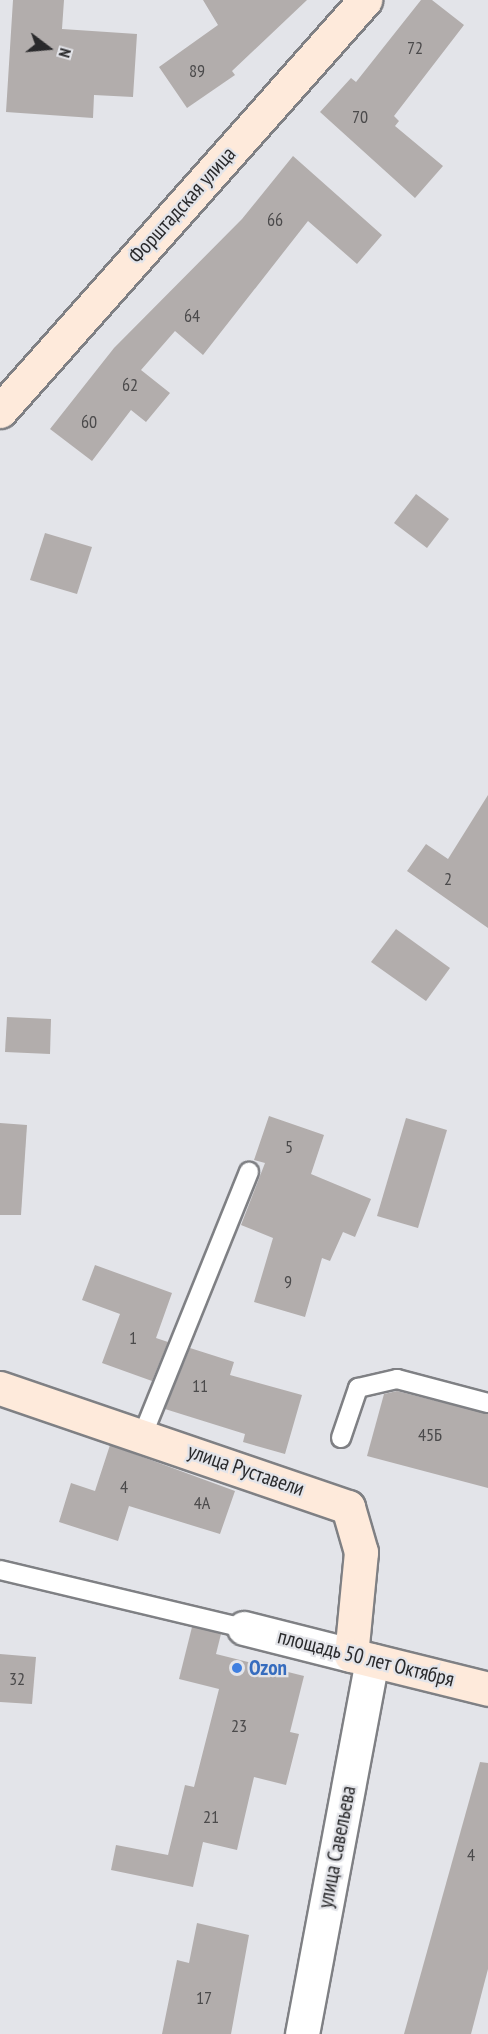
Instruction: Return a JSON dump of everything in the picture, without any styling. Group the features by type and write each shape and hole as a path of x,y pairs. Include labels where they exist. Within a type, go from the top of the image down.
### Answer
{"street":[{"name":"Форштадская улица","path":"0,411 365,0"},
{"name":"улица Руставели","path":"0,1388 143,1434 348,1507 361,1552 362,1657"},
{"name":"площадь 50 лет Октября","path":"244,1628 488,1689"},
{"name":"улица Савельева","path":"302,2034 362,1657"}],"lane":[{"path":"143,1434 249,1172"},
{"path":"341,1438 358,1388 397,1379 488,1403"},
{"path":"0,1570 244,1628"}],"building":[{"path":"13,0 64,0 62,29 137,34 133,97 94,95 93,118 6,112"},
{"path":"203,0 307,0 232,71 235,75 187,108 159,67 218,25"},
{"path":"421,0 432,0 464,25 394,116 399,121 395,126 443,166 415,198 320,112 351,78 356,82"},
{"path":"293,156 382,235 357,264 308,221 203,355 175,331 141,370 170,393 146,422 131,410 92,461 50,429 114,348 242,219"},
{"path":"416,494 449,519 427,548 394,523"},
{"path":"45,533 92,547 77,594 30,580"},
{"path":"488,795 488,928 407,871 426,844 448,859"},
{"path":"396,929 450,968 426,1001 371,962"},
{"path":"7,1017 51,1019 50,1054 5,1052"},
{"path":"269,1116 324,1135 311,1174 371,1199 355,1237 343,1232 330,1261 322,1258 305,1317 254,1302 273,1238 241,1225 265,1163 254,1160"},
{"path":"406,1118 447,1130 418,1228 377,1216"},
{"path":"0,1123 27,1125 21,1215 0,1215"},
{"path":"95,1265 172,1293 156,1338 168,1342 152,1381 102,1363 120,1314 82,1300"},
{"path":"190,1348 234,1362 230,1375 302,1395 285,1454 243,1442 245,1434 165,1409"},
{"path":"397,1391 488,1414 488,1488 367,1456 384,1394"},
{"path":"110,1445 235,1491 220,1534 129,1506 118,1541 59,1522 71,1483 95,1491"},
{"path":"192,1627 221,1634 216,1654 304,1676 290,1732 299,1734 286,1785 254,1777 237,1850 203,1842 193,1887 111,1870 116,1845 168,1855 185,1785 194,1787 219,1689 179,1679"},
{"path":"0,1654 36,1657 32,1704 0,1702"},
{"path":"480,1762 488,1763 488,1969 471,2034 404,2034"},
{"path":"197,1923 249,1935 231,2034 162,2034 177,1960 189,1963"}],"place":[{"name":"Ozon","path":"237,1668"}]}
